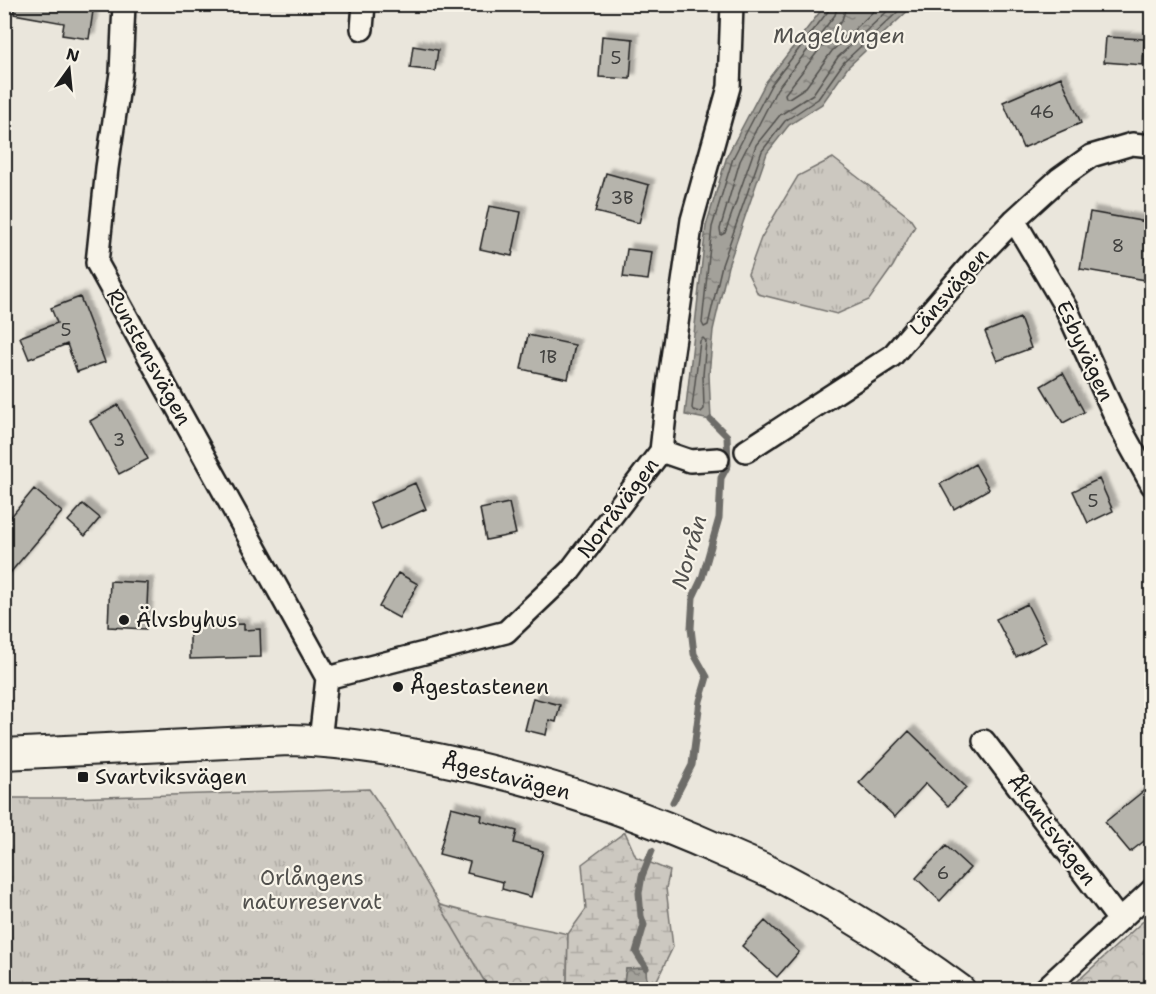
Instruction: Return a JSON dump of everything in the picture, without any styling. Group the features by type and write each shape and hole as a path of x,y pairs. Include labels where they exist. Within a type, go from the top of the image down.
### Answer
{"main road":[{"name":"Ågestavägen","path":"4,754 289,740 376,747 471,766 567,790 677,830 783,878 898,945 960,990"}],"street":[{"name":"Runstensvägen","path":"124,4 121,73 107,168 98,263 327,678"},
{"path":"362,29 364,4"},
{"name":"Norråvägen","path":"327,678 506,632 570,571 661,451 692,220 729,87 732,4"},
{"name":"Länsvägen","path":"746,451 892,356 974,261 1059,179 1092,156 1132,144 1152,146"},
{"name":"Esbyvägen","path":"1014,220 1066,308 1122,431 1152,485"},
{"path":"661,451 690,461 718,459"},
{"path":"320,741 327,678"},
{"name":"Åkantsvägen","path":"984,741 1119,920"},
{"path":"1044,990 1152,890"}],"green space":[{"path":"833,158 909,217 915,226 893,266 869,300 837,314 758,294 748,274 761,238 798,176"},
{"name":"Orlångens naturreservat","path":"369,789 388,817 489,989 5,989 5,798"},
{"path":"625,832 636,857 670,871 666,888 673,947 656,982 656,989 647,989 646,968 626,969 623,989 565,990 568,934 586,909 582,864"},
{"path":"411,896 469,913 568,934 565,989 400,990"},
{"path":"1151,914 1151,989 1069,989"}],"water":[{"name":"Magelungen","path":"826,4 914,5 848,67 822,104 789,125 767,153 728,266 713,330 709,375 711,420 685,415 706,226 727,156 766,82"},
{"path":"646,968 647,989 623,989 626,969"}],"building":[{"path":"14,4 94,4 89,39 62,35 64,23 14,14"},
{"path":"602,36 633,39 630,79 599,77"},
{"path":"1106,37 1144,39 1143,65 1104,62"},
{"path":"413,46 438,50 435,71 410,68"},
{"path":"1061,77 1081,123 1023,148 1003,102"},
{"path":"606,173 649,185 639,223 595,212"},
{"path":"489,206 521,212 512,256 480,249"},
{"path":"1090,212 1152,223 1152,281 1080,269"},
{"path":"627,249 652,252 648,280 623,277"},
{"path":"80,297 105,362 77,372 67,344 29,359 20,337 57,323 51,308"},
{"path":"1020,318 1031,348 997,361 985,332"},
{"path":"528,335 575,345 568,379 521,369"},
{"path":"1063,373 1084,412 1063,423 1041,386"},
{"path":"118,405 148,459 119,474 90,421"},
{"path":"975,464 989,489 954,509 940,484"},
{"path":"1099,479 1113,511 1088,523 1073,491"},
{"path":"415,483 426,509 381,529 370,503"},
{"path":"34,489 62,512 4,580 4,525"},
{"path":"509,503 516,534 486,540 480,509"},
{"path":"83,504 100,518 85,536 68,521"},
{"path":"398,573 418,584 399,618 379,607"},
{"path":"110,581 148,583 146,629 108,627"},
{"path":"1027,604 1046,642 1016,657 996,619"},
{"path":"244,624 244,630 260,629 261,657 190,659 190,626"},
{"path":"533,698 560,705 556,722 549,720 546,735 525,730"},
{"path":"909,731 966,787 948,806 926,783 895,817 859,783"},
{"path":"1152,784 1152,835 1130,852 1105,822"},
{"path":"451,807 482,815 481,821 517,831 514,843 543,851 531,897 502,889 503,882 467,873 470,862 439,854"},
{"path":"946,846 970,868 940,901 916,878"},
{"path":"765,921 799,952 777,977 742,946"}],"waterway":[{"name":"Norrån","path":"673,802 692,765 700,701 707,677 694,654 691,628 693,597 702,578 719,518 721,478 728,465 727,436 711,420"},
{"name":"Norrån","path":"646,968 636,952 644,925 639,893 642,876 652,851"}],"place":[{"name":"Älvsbyhus","path":"124,620"},
{"name":"Ågestastenen","path":"398,687"},
{"name":"Svartviksvägen","path":"83,777"}]}
